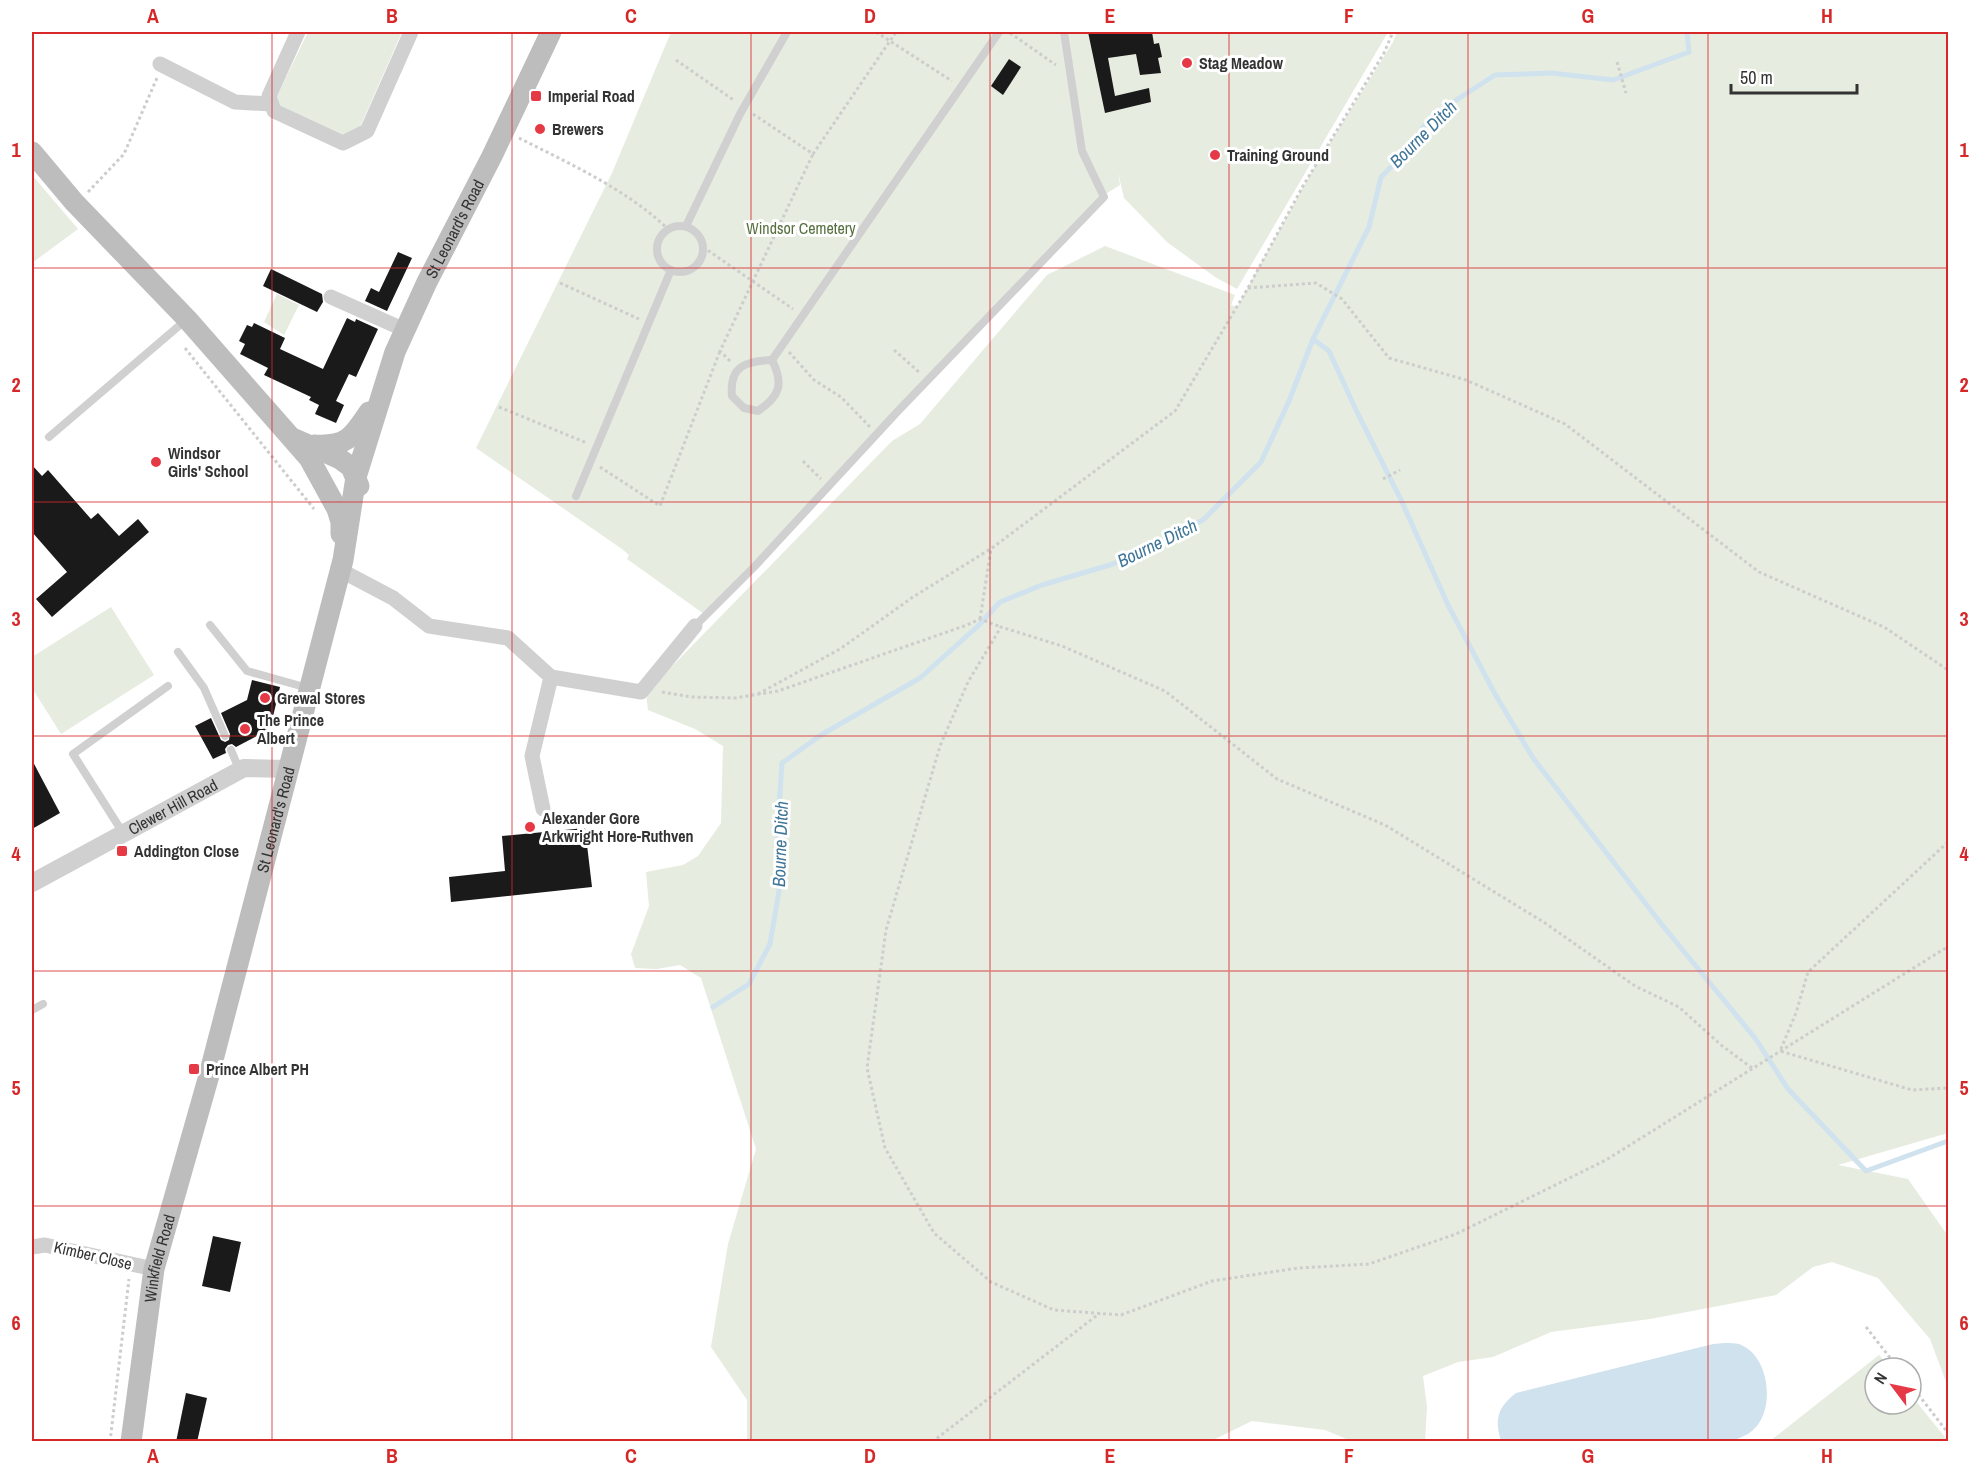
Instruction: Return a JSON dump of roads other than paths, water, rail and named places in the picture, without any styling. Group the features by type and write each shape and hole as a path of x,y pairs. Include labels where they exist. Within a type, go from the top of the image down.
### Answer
{"main road":[{"name":"St Leonard's Road","path":"356,477 395,352 427,282 504,131 551,32"},
{"path":"32,152 180,326 302,446 326,487 352,506"},
{"path":"302,446 342,444 354,436 383,391"},
{"name":"St Leonard's Road","path":"208,1079 341,565 355,541 352,506 372,449 371,430"},
{"path":"302,446 340,459 351,467 356,477 341,565"},
{"name":"Winkfield Road","path":"131,1442 154,1269 208,1079"}],"street":[{"path":"298,32 269,96 271,104 274,111 343,143 367,131 411,32"},
{"path":"161,65 235,102 271,104"},
{"path":"331,297 405,330"},
{"path":"341,565 393,598 429,626 508,638 551,677 641,692 695,627"},
{"path":"543,808 532,756 551,677"},
{"name":"Clewer Hill Road","path":"32,883 244,768 289,769"},
{"name":"Kimber Close","path":"32,1247 45,1245 154,1269"}],"lane":[{"path":"686,226 744,108 787,32"},
{"path":"772,360 999,32"},
{"path":"695,627 1104,197 1082,151 1064,32"},
{"path":"686,226 697,234 703,247 698,263 682,272 671,270 662,263 657,250 660,237 668,229 686,226"},
{"path":"576,496 671,270"},
{"path":"49,437 180,326"},
{"path":"772,360 779,373 778,390 771,402 758,411 744,408 732,396 730,382 739,369 752,361 772,360"},
{"path":"210,625 247,671 309,689"},
{"path":"178,652 204,688 225,736"},
{"path":"123,833 73,754 168,686"},
{"path":"231,750 240,770"},
{"path":"32,1010 43,1004"}],"water":[{"path":"1713,1344 1739,1344 1758,1359 1766,1384 1765,1410 1760,1421 1753,1430 1741,1438 1727,1442 1501,1441 1498,1426 1499,1414 1505,1403 1516,1393"}],"waterway":[{"name":"Bourne Ditch","path":"713,1007 749,984 770,944 779,891 778,821 782,763 821,735 920,678 978,626 1000,602 1042,585 1113,564 1203,520 1261,462 1289,401 1313,339 1369,227 1381,177 1406,152 1425,125 1444,108 1495,75 1551,73 1613,80 1689,52 1687,32"},
{"path":"1313,339 1329,351 1402,502 1448,605 1495,694 1533,758 1663,926 1755,1038 1788,1089 1866,1171 1948,1141"}],"place":[{"name":"Stag Meadow","path":"1187,63"},
{"name":"Imperial Road","path":"536,96"},
{"name":"Brewers","path":"540,129"},
{"name":"Training Ground","path":"1215,155"},
{"name":"Windsor Girls' School","path":"156,462"},
{"name":"Grewal Stores","path":"265,698"},
{"name":"The Prince Albert","path":"245,729"},
{"name":"Alexander Gore Arkwright Hore-Ruthven","path":"530,827"},
{"name":"Addington Close","path":"122,851"},
{"name":"Prince Albert PH","path":"194,1069"}],"park label":[{"name":"Windsor Cemetery","path":"801,228"}]}
